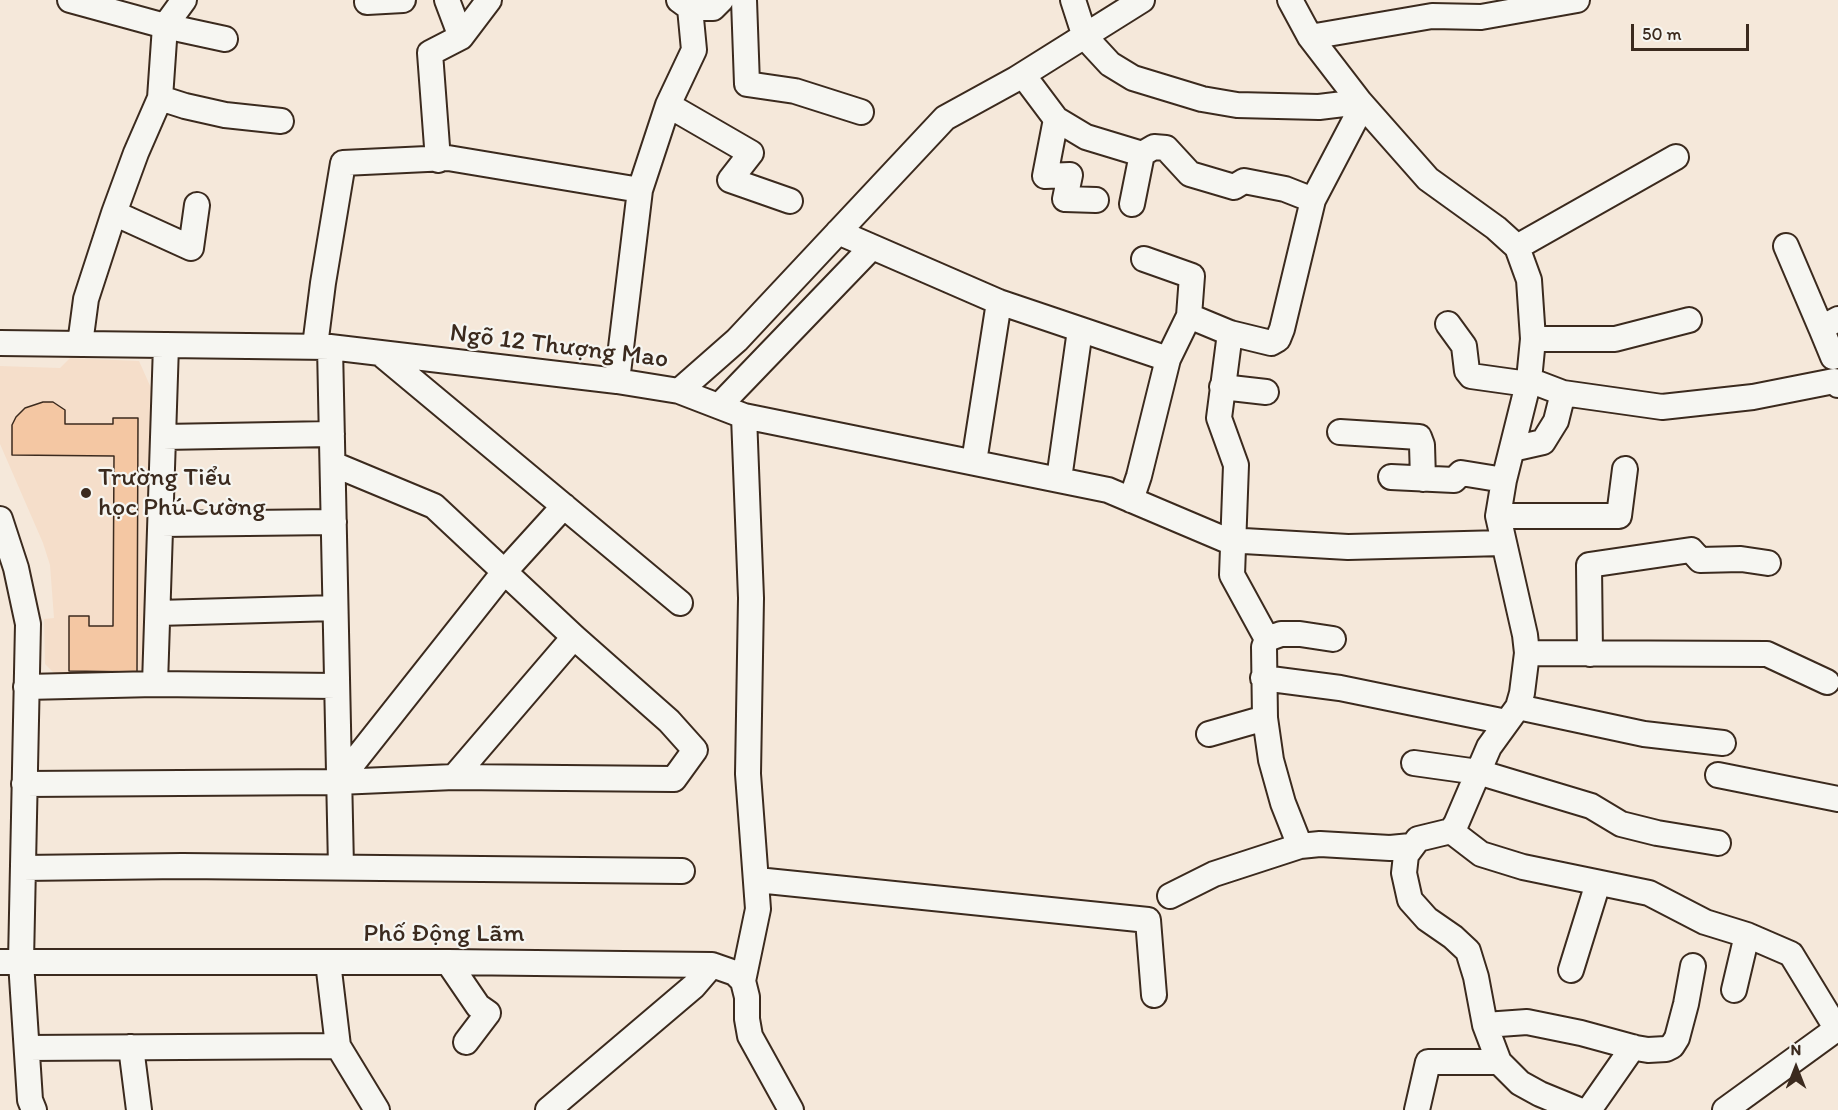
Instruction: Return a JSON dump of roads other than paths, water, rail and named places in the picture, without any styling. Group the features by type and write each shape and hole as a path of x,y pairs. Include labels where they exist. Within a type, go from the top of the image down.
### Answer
{"street":[{"path":"80,344 86,298 136,153 160,98 165,26 184,0"},
{"path":"367,2 403,0"},
{"path":"447,0 461,37"},
{"path":"438,160 430,53 461,37 489,0"},
{"path":"617,381 640,190 668,105 694,51 684,4 713,8 721,0"},
{"path":"744,0 747,84 795,92 861,112"},
{"path":"1074,0 1085,37 1110,64 1133,78 1202,99 1237,105 1319,107 1360,102"},
{"name":"Ngõ 12 Thượng Mao","path":"0,343 323,346 617,381 679,391 737,340 945,118 1023,75 1142,0"},
{"path":"1290,0 1310,37 1360,102 1428,179 1496,228 1517,247 1529,280 1533,339 1529,382 1504,480 1498,516 1515,587 1527,652 1522,693 1512,714 1489,747 1460,816 1451,831"},
{"path":"1310,37 1430,8 1479,8 1577,0"},
{"path":"83,2 165,26 225,39"},
{"path":"1023,75 1056,119 1086,137 1143,154"},
{"path":"160,98 225,115 281,121"},
{"path":"1189,316 1230,333 1271,343 1278,339 1313,200 1356,118 1360,102"},
{"path":"668,105 751,153 730,180 790,201"},
{"path":"1056,119 1045,176 1070,175 1065,198 1096,200"},
{"path":"1132,204 1143,154 1154,147 1166,148 1190,174 1234,188 1244,182 1286,189 1313,200"},
{"path":"1517,247 1676,156"},
{"path":"341,867 333,464 323,346 323,283 343,163 448,158 640,190"},
{"path":"114,213 192,248 197,205"},
{"path":"838,232 999,302 1168,359"},
{"path":"1448,324 1464,346 1467,371 1471,376 1529,382 1563,393 1662,407 1753,397 1836,383 1835,356 1829,324 1786,246"},
{"path":"719,406 873,247"},
{"path":"1131,500 1168,359 1189,316 1192,276 1144,259"},
{"path":"974,462 999,302"},
{"path":"1533,339 1615,339 1689,320"},
{"path":"1059,479 1080,330"},
{"path":"1230,333 1222,387 1220,424 1236,465 1232,541 1233,580 1268,639"},
{"path":"156,684 166,345"},
{"path":"380,352 680,603"},
{"path":"1222,387 1266,392"},
{"path":"679,391 744,416 1108,490 1226,540 1348,547 1503,543"},
{"path":"1512,449 1543,442 1556,421 1563,393"},
{"path":"744,416 751,598 748,774 758,909 743,981 747,997 750,1036 791,1110"},
{"path":"1340,432 1419,437 1422,445 1423,479"},
{"path":"163,437 332,434"},
{"path":"24,784 338,782 454,777 674,779 695,750 669,721 574,637 434,506 333,464"},
{"path":"1498,516 1619,516 1625,469"},
{"path":"1391,477 1454,480 1461,473 1504,480"},
{"path":"338,782 505,572 564,506"},
{"path":"0,519 16,567 10,588 28,624 23,868 10,962 27,1047 30,1100 34,1110"},
{"path":"161,524 334,522"},
{"path":"1590,654 1589,565 1691,550 1700,560 1741,559 1767,563"},
{"path":"158,614 335,608"},
{"path":"1300,846 1271,760 1264,718 1264,647 1268,639 1281,634 1300,634 1333,639"},
{"path":"454,777 574,637"},
{"path":"1527,652 1767,654 1827,682"},
{"path":"1263,678 1644,734 1723,743"},
{"path":"26,687 156,684 336,686"},
{"path":"1209,734 1264,718"},
{"path":"1414,763 1478,772 1592,806 1621,824 1657,833 1718,843"},
{"path":"1718,775 1838,800"},
{"path":"1579,1110 1520,1083 1500,1062 1485,1025 1476,977 1468,951 1453,937 1427,919 1410,900 1404,873 1406,855 1418,839 1451,831 1481,854 1523,867 1649,893 1705,922 1747,935 1791,954 1838,1030 1725,1110"},
{"path":"1170,896 1214,874 1300,846 1320,844 1390,848 1411,846"},
{"path":"23,868 182,866 682,871"},
{"path":"757,880 1148,920 1154,995"},
{"path":"1570,970 1598,883"},
{"path":"1734,990 1747,935"},
{"name":"Phố Động Lãm","path":"10,962 448,962 712,965 735,973 743,981"},
{"path":"328,962 338,1046 377,1110"},
{"path":"448,962 477,1005 488,1013 466,1042"},
{"path":"548,1110 694,986 712,965"},
{"path":"1485,1025 1527,1022 1648,1050 1666,1049 1672,1046 1677,1038 1693,966"},
{"path":"27,1047 338,1046"},
{"path":"131,1047 139,1110"},
{"path":"1589,1110 1633,1047"},
{"path":"1417,1110 1428,1062 1500,1062"}],"place":[{"name":"Trường Tiểu học Phú Cường","path":"86,493"}]}
